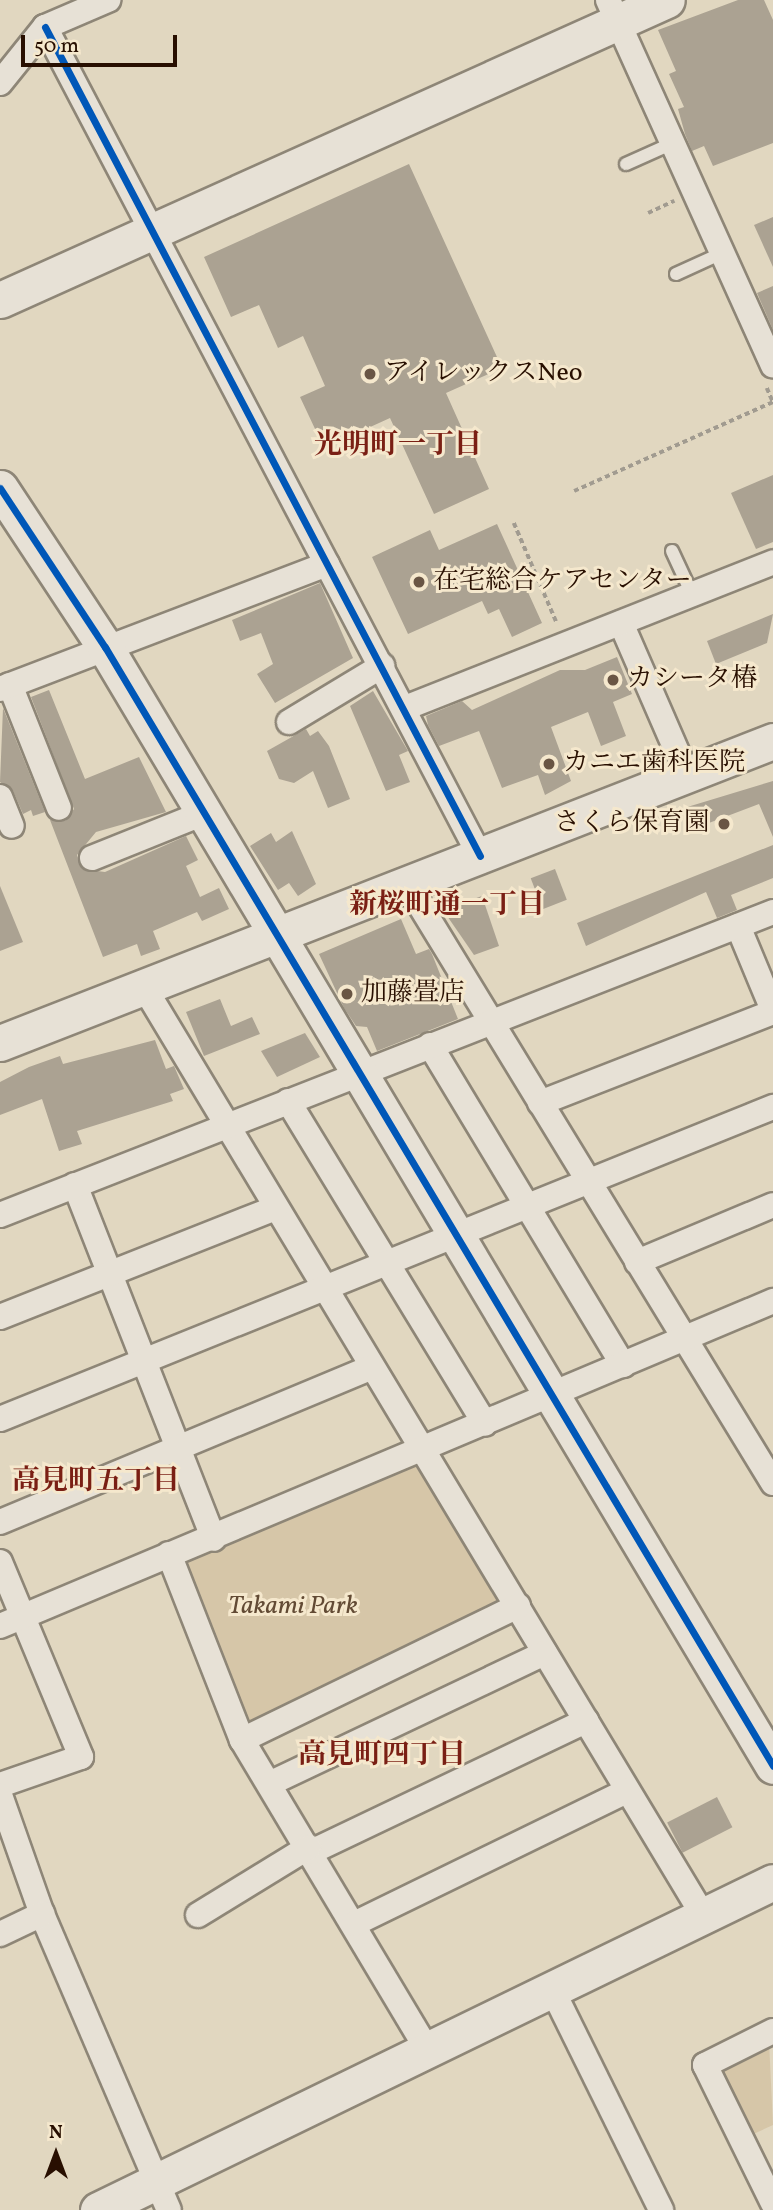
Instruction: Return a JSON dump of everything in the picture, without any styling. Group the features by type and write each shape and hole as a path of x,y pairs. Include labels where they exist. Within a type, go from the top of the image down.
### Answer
{"street":[{"path":"0,83 45,27 108,0"},
{"path":"0,300 153,232 613,11 667,0"},
{"path":"613,11 773,366"},
{"path":"45,27 405,708 480,856"},
{"path":"0,488 105,647 356,1074 455,1233 773,1766"},
{"path":"405,708 773,562"},
{"path":"59,808 5,687 327,564"},
{"path":"621,623 687,775"},
{"path":"289,722 382,666"},
{"path":"0,1043 773,741"},
{"path":"0,797 12,826"},
{"path":"92,858 204,813"},
{"path":"407,884 773,1483"},
{"path":"0,1214 773,912"},
{"path":"540,1103 773,1011 738,926"},
{"path":"144,987 225,1126 703,1915"},
{"path":"430,1045 623,1365"},
{"path":"288,1101 485,1423"},
{"path":"0,1419 455,1233 773,1107"},
{"path":"75,1185 214,1539"},
{"path":"637,1262 773,1205"},
{"path":"0,1317 275,1208"},
{"path":"9,1621 169,1554 214,1539 773,1301"},
{"path":"0,1522 372,1367"},
{"path":"169,1554 242,1740 271,1783 426,2047"},
{"path":"0,1562 9,1621 81,1757 0,1785"},
{"path":"242,1740 518,1606"},
{"path":"271,1783 545,1653"},
{"path":"198,1915 310,1850 586,1721"},
{"path":"354,1924 627,1791"},
{"path":"0,1796 42,1914 162,2196"},
{"path":"99,2210 162,2196 426,2047 773,1882"},
{"path":"0,1934 42,1914"},
{"path":"551,1987 662,2210"},
{"path":"772,2207 705,2065 773,2031"}],"lane":[{"path":"626,164 673,143"},
{"path":"676,274 722,253"},
{"path":"672,551 692,594"}],"path":[{"path":"648,213 695,192"},
{"path":"574,491 773,402"},
{"path":"514,523 556,621"}],"green space":[{"name":"Takami Park","path":"414,1464 503,1596 500,1605 253,1722 246,1719 184,1559"},
{"path":"769,2041 773,2125 749,2136 715,2068"}],"building":[{"path":"738,0 764,0 773,20 773,143 713,166 704,146 692,151 685,134 678,109 684,107 669,74 676,71 658,30"},
{"path":"409,164 502,368 446,393 489,489 434,514 390,418 324,448 300,397 325,386 303,336 278,348 259,305 231,317 204,257"},
{"path":"773,217 773,267 754,225"},
{"path":"773,286 773,330 757,293"},
{"path":"773,475 773,542 756,549 731,493"},
{"path":"497,524 542,623 512,637 499,609 488,614 482,601 408,634 372,557 430,530 439,550"},
{"path":"320,583 353,658 275,703 257,674 273,664 261,633 240,641 232,620"},
{"path":"773,614 767,643 716,664 707,641"},
{"path":"617,657 632,694 613,702 626,736 601,746 588,712 551,727 571,781 545,795 538,775 502,788 479,731 439,746 428,725 426,716 462,701 472,710 560,670 585,670"},
{"path":"49,690 85,779 139,757 166,812 96,832 77,855 82,869 105,872 186,836 198,860 186,866 200,897 219,888 229,909 202,921 197,912 153,931 160,949 141,956 137,944 103,957 50,820 65,821 74,809 31,697"},
{"path":"373,691 408,751 399,755 410,782 386,791 350,706"},
{"path":"3,708 45,812 33,816 31,810 23,814 13,791 0,782"},
{"path":"306,729 310,736 318,731 329,746 350,799 328,808 313,771 294,783 279,779 267,751"},
{"path":"773,781 773,837 759,804 693,829 684,808"},
{"path":"292,831 316,884 298,896 289,883 278,890 250,846 271,833 276,842"},
{"path":"773,845 773,878 731,895 737,910 717,918 706,892 586,946 577,923"},
{"path":"555,869 567,900 543,909 531,878"},
{"path":"0,886 23,942 0,951"},
{"path":"482,896 499,946 474,955 443,910"},
{"path":"401,919 416,954 429,949 432,954 458,1019 377,1051 367,1027 356,1026 344,1008 319,954"},
{"path":"220,999 231,1026 252,1017 260,1034 204,1056 186,1012"},
{"path":"305,1033 320,1057 277,1077 261,1051"},
{"path":"155,1040 166,1069 174,1066 184,1089 170,1094 173,1101 77,1131 82,1144 59,1151 42,1099 0,1115 0,1082 29,1067 60,1056 63,1064"},
{"path":"717,1797 732,1827 683,1853 667,1822"}],"cycle path":[{"path":"45,27 480,856"},
{"path":"0,488 105,647 773,1766"}],"place":[{"name":"アイレックスNeo","path":"370,374"},
{"name":"在宅総合ケアセンター","path":"419,582"},
{"name":"カシータ椿","path":"613,680"},
{"name":"カニエ歯科医院","path":"549,764"},
{"name":"さくら保育園","path":"724,824"},
{"name":"加藤畳店","path":"347,994"}],"district":[{"name":"光明町一丁目","path":"398,446"},
{"name":"新桜町通一丁目","path":"447,906"},
{"name":"高見町五丁目","path":"96,1482"},
{"name":"高見町四丁目","path":"382,1756"}]}
